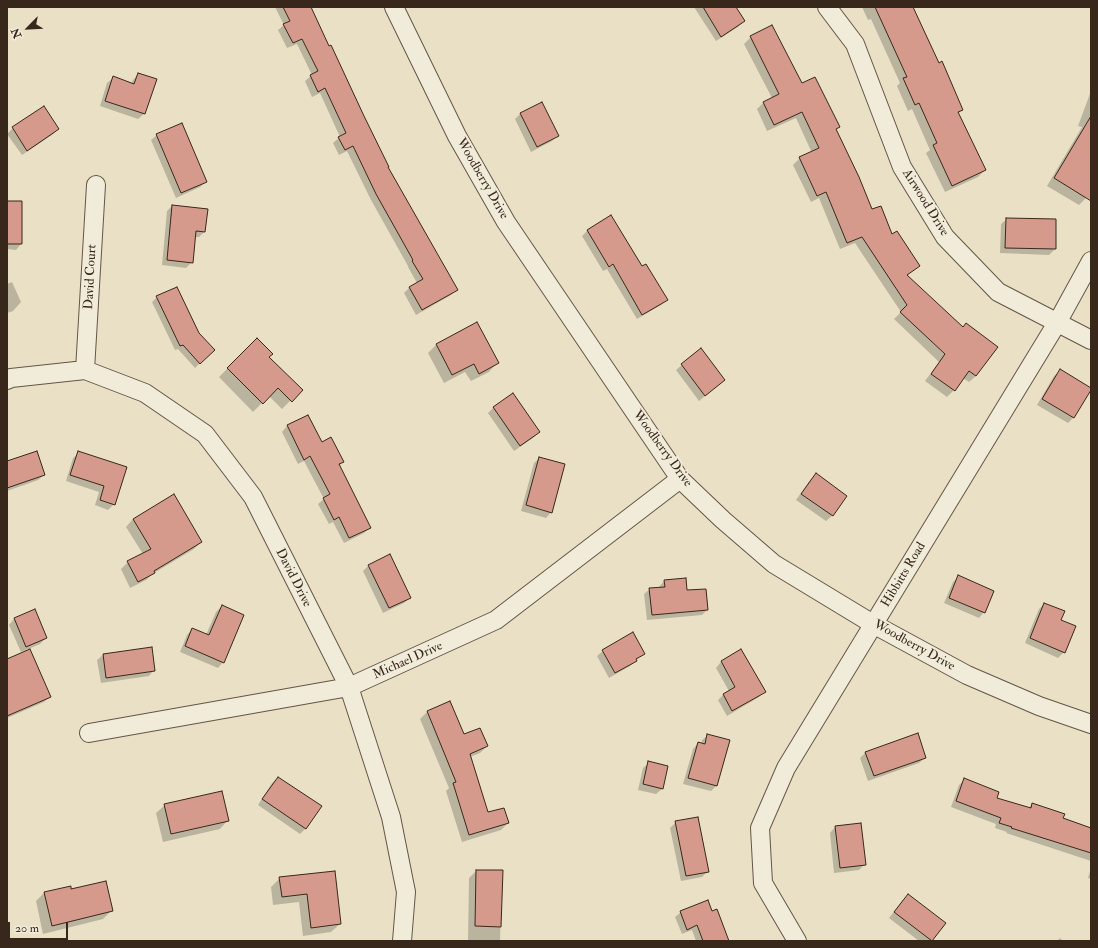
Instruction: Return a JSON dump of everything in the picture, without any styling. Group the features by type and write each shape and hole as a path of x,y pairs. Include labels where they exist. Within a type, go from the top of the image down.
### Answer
{"street":[{"name":"Woodberry Drive","path":"394,7 457,136 506,222 680,479 722,520 774,564 874,624 967,675 1039,706 1091,724"},
{"name":"Airwood Drive","path":"827,7 855,44 902,167 945,237 998,292 1091,340"},
{"name":"David Court","path":"85,370 96,185"},
{"name":"Hibbitts Road","path":"797,941 763,883 760,828 786,768 1057,323 1091,261"},
{"name":"David Drive","path":"7,380 11,378 85,370 145,393 205,434 253,497 349,688 392,817 406,892 402,941"},
{"name":"Michael Drive","path":"89,733 349,688 496,620 680,479"}],"building":[{"path":"283,7 311,7 329,46 331,45 388,167 458,290 422,310 409,287 423,279 376,194 353,146 345,150 338,137 346,133 325,88 318,92 310,75 318,71 302,39 293,43 283,24 290,21"},
{"path":"703,7 736,7 745,21 721,37"},
{"path":"875,7 913,7 939,63 942,61 963,110 958,112 986,170 952,186 933,145 937,143 919,103 915,105 903,78 907,77"},
{"path":"772,25 802,83 815,77 840,127 836,129 859,177 872,209 881,206 892,234 897,231 920,266 907,275 963,327 966,323 998,347 976,376 969,371 955,391 931,374 945,354 900,312 907,305 862,237 847,243 826,192 817,196 799,157 819,148 802,112 774,125 763,102 779,94 750,36"},
{"path":"138,73 157,79 145,114 105,101 113,76 134,84"},
{"path":"542,102 559,136 537,147 520,113"},
{"path":"44,106 59,129 27,151 12,127"},
{"path":"1091,116 1091,201 1054,178"},
{"path":"182,123 207,182 181,193 156,134"},
{"path":"7,201 22,201 22,244 7,244"},
{"path":"172,205 208,209 205,232 196,231 193,263 167,260"},
{"path":"611,215 642,266 646,264 668,300 642,315 613,264 609,267 587,230"},
{"path":"1006,218 1056,219 1056,249 1005,248"},
{"path":"177,287 199,333 215,350 200,364 183,345 180,346 156,296"},
{"path":"477,322 499,363 479,374 474,364 452,375 436,344"},
{"path":"257,338 273,354 269,357 303,390 292,402 278,388 263,404 227,368"},
{"path":"701,348 725,380 705,396 681,364"},
{"path":"1060,369 1091,388 1074,418 1042,399"},
{"path":"513,393 540,432 520,446 493,407"},
{"path":"308,415 322,442 331,437 344,462 339,464 371,528 349,538 339,517 334,520 323,498 330,494 310,456 304,460 287,425"},
{"path":"37,451 45,475 7,488 7,461"},
{"path":"78,451 127,467 115,505 100,500 104,486 70,475"},
{"path":"539,457 565,464 552,513 526,505"},
{"path":"816,473 847,496 833,516 801,494"},
{"path":"174,494 202,542 154,571 155,573 138,582 127,561 151,549 133,519"},
{"path":"390,554 411,598 389,608 368,565"},
{"path":"958,575 994,591 985,613 949,598"},
{"path":"686,578 687,590 706,589 708,610 652,615 649,588 665,587 664,580"},
{"path":"1044,603 1065,611 1061,620 1076,626 1065,653 1030,638"},
{"path":"222,605 244,615 224,663 185,646 192,628 209,635"},
{"path":"35,609 47,638 26,647 14,618"},
{"path":"633,632 645,654 636,659 637,661 615,673 602,650"},
{"path":"152,647 155,671 106,678 103,654"},
{"path":"30,649 51,697 7,716 7,659"},
{"path":"741,649 766,692 732,711 723,694 735,687 721,661"},
{"path":"450,701 464,734 480,728 488,746 470,754 488,812 504,808 509,823 469,835 453,783 456,782 427,711"},
{"path":"918,733 926,758 874,776 865,752"},
{"path":"707,734 730,740 717,786 688,778 698,742 705,744"},
{"path":"648,761 668,766 663,789 643,784"},
{"path":"278,777 322,806 306,829 262,799"},
{"path":"964,778 999,792 997,798 1031,808 1032,803 1065,814 1063,818 1091,828 1091,853 1011,828 1012,827 999,823 1001,818 956,801"},
{"path":"222,791 229,821 171,834 164,804"},
{"path":"698,817 709,872 686,876 675,821"},
{"path":"861,823 866,865 840,868 835,826"},
{"path":"476,870 503,870 501,927 475,926"},
{"path":"335,871 341,924 311,928 307,894 282,897 279,877"},
{"path":"106,881 113,911 52,926 44,892 71,886 71,889"},
{"path":"908,894 946,923 932,941 894,912"},
{"path":"708,900 712,911 717,909 729,941 703,941 697,925 687,930 680,911"}]}
